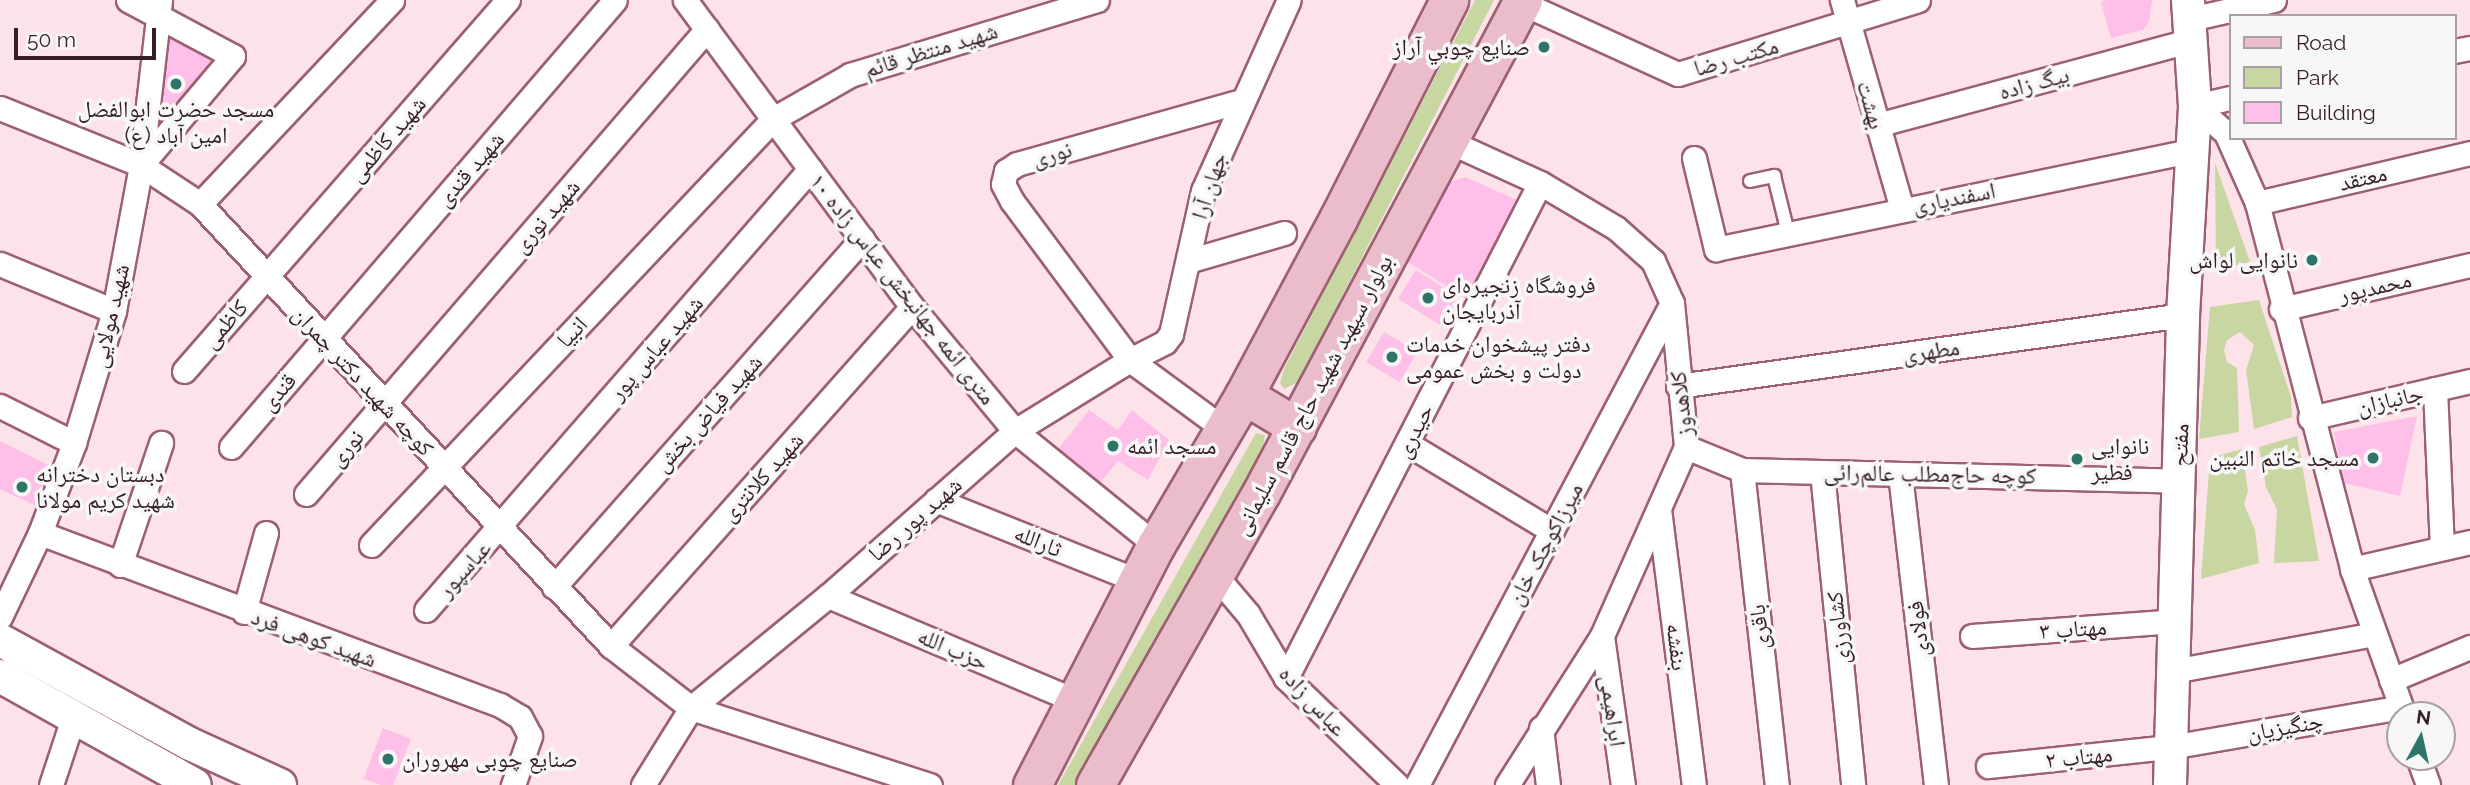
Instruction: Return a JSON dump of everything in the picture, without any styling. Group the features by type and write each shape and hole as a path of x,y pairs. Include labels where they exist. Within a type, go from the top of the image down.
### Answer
{"main road":[{"path":"1032,785 1156,545 1244,395 1449,0"},
{"name":"بولوار سپهبد شهید حاج قاسم سلیمانی","path":"1096,785 1297,427 1523,1"},
{"name":"مفتح","path":"2170,785 2183,315 2195,106 2190,20"},
{"path":"1244,395 1297,427"},
{"path":"0,640 190,744 280,785"},
{"path":"0,676 195,785"}],"street":[{"path":"128,0 159,6 233,56 141,165"},
{"path":"200,204 392,0"},
{"name":"شهید کاظمی","path":"267,277 508,0"},
{"name":"شهید قندی","path":"325,337 615,0"},
{"name":"۱۰ متری ائمه جهانبخش عباس زاده","path":"685,0 912,307 1015,431 1156,545"},
{"name":"شهید منتظر قائم","path":"773,119 850,75 1097,0"},
{"name":"جهان آرا","path":"1130,360 1165,342 1171,334 1203,191 1241,101 1289,0"},
{"name":"بهشت","path":"1842,0 1902,209"},
{"name":"مکتب رضا","path":"1523,1 1678,74 1848,24 1918,0"},
{"name":"بیگ زاده","path":"1877,125 2190,20 2274,0"},
{"name":"شهید مولایی","path":"1,609 40,533 74,443 114,310 141,165 159,6"},
{"name":"شهید نوری","path":"385,402 707,30"},
{"path":"2195,106 2228,98"},
{"name":"نوری","path":"1130,360 1012,201 1003,184 1006,171 1017,164 1241,101"},
{"path":"2195,106 2228,123"},
{"name":"کوچه شهید دکتر چمران","path":"0,108 141,165 200,204 611,646 691,708 930,785"},
{"name":"انبیا","path":"371,545 773,119"},
{"path":"2234,140 2257,204 2281,309 2352,569 2399,701"},
{"name":"کلاهدوز","path":"1450,142 1540,183 1616,228 1653,261 1672,303 1686,447 1602,636 1507,785"},
{"name":"اسفندیاری","path":"1694,158 1716,249 2193,150"},
{"name":"معتقد","path":"2257,204 2470,153"},
{"name":"شهید عباس پور","path":"501,528 810,169"},
{"name":"حیدری","path":"1286,678 1540,183"},
{"path":"1188,261 1284,233"},
{"name":"شهید فیاض بخش","path":"554,586 862,239"},
{"path":"0,264 114,310"},
{"name":"محمدپور","path":"2281,309 2470,265"},
{"name":"کاظمی","path":"184,371 267,277"},
{"name":"میرزاکوچک خان","path":"1417,785 1672,303"},
{"name":"شهید کلانتری","path":"611,646 912,307"},
{"name":"مطهری","path":"1678,386 2183,315"},
{"name":"قندی","path":"231,447 325,337"},
{"path":"1130,360 1224,429"},
{"name":"شهید پور رضا","path":"643,785 691,708 828,596 1015,431 1130,360"},
{"name":"جانبازان","path":"2310,418 2470,381"},
{"path":"2435,389 2442,548"},
{"name":"نوری","path":"306,494 385,402"},
{"path":"0,406 74,443"},
{"path":"120,565 161,443"},
{"path":"1408,444 1552,531"},
{"name":"کوچه حاج‌مطلب عالم‌رائی","path":"1686,447 1742,470 2179,481"},
{"name":"باقری","path":"1742,470 1777,785"},
{"name":"کشاورزی","path":"1822,472 1853,785"},
{"name":"فولادی","path":"1900,474 1936,785"},
{"name":"ثارالله","path":"936,500 1139,581"},
{"name":"بنفشه","path":"1659,509 1694,785"},
{"name":"عباسپور","path":"426,610 501,528"},
{"name":"شهید کوهی فرد","path":"40,533 510,711 520,717 530,736 513,785"},
{"path":"244,612 267,533"},
{"path":"2352,569 2470,542"},
{"name":"عباس زاده","path":"1215,575 1248,614 1286,678 1396,785"},
{"name":"حزب الله","path":"828,596 1077,701"},
{"name":"مهتاب ۳","path":"1972,636 2174,621"},
{"path":"2172,671 2375,634"},
{"name":"ابراهیمی","path":"1602,636 1623,785"},
{"path":"2392,680 2470,647"},
{"name":"چنگیزیان","path":"2170,747 2386,713"},
{"path":"51,785 73,718"},
{"path":"1541,728 1548,785"},
{"name":"مهتاب ۲","path":"1988,766 2170,747"}],"lane":[{"path":"1750,181 1774,176 1788,233"}],"green space":[{"path":"1475,0 1494,0 1298,382 1284,389 1280,383 1284,369"},
{"path":"2215,163 2250,262 2216,270"},
{"path":"2259,300 2291,397 2292,417 2254,429 2246,370 2254,345 2240,332 2227,340 2224,350 2227,362 2237,368 2239,432 2199,439 2210,307"},
{"path":"1256,433 1265,435 1262,451 1158,646 1077,785 1058,785"},
{"path":"2297,436 2319,561 2274,563 2277,510 2266,487 2259,447"},
{"path":"2242,449 2248,491 2244,504 2255,530 2259,563 2201,579 2210,458"}],"building":[{"path":"2152,0 2149,22 2143,30 2111,38 2101,2"},
{"name":"مسجد حضرت ابوالفضل (ع) امین آباد","path":"168,25 222,54 162,117 153,115"},
{"path":"1465,177 1519,201 1470,301 1406,261 1447,183"},
{"name":"فروشگاه زنجیره‌ای آذربایجان","path":"1416,270 1458,296 1440,325 1398,299"},
{"name":"دفتر پیشخوان خدمات دولت و بخش عمومی","path":"1384,332 1417,352 1399,382 1366,362"},
{"name":"مسجد ائمه","path":"1089,410 1118,430 1132,410 1169,440 1148,480 1118,461 1096,488 1056,452"},
{"name":"مسجد خاتم النبین","path":"2417,416 2400,496 2343,483 2334,432"},
{"path":"0,441 52,467 36,506 0,489"},
{"name":"صنایع چوبی مهروران","path":"383,728 411,739 393,785 381,785 364,778"}],"place":[{"name":"صنايع چوبي آراز","path":"1544,47"},
{"name":"مسجد حضرت ابوالفضل (ع) امین آباد","path":"176,84"},
{"name":"نانوایی لواش","path":"2312,260"},
{"name":"فروشگاه زنجیره‌ای آذربایجان","path":"1428,298"},
{"name":"دفتر پیشخوان خدمات دولت و بخش عمومی","path":"1392,357"},
{"name":"مسجد ائمه","path":"1113,446"},
{"name":"مسجد خاتم النبین","path":"2373,458"},
{"name":"نانوایی فطیر","path":"2077,459"},
{"name":"دبستان دخترانه شهید کریم مولانا","path":"22,487"},
{"name":"صنایع چوبی مهروران","path":"388,759"}]}
